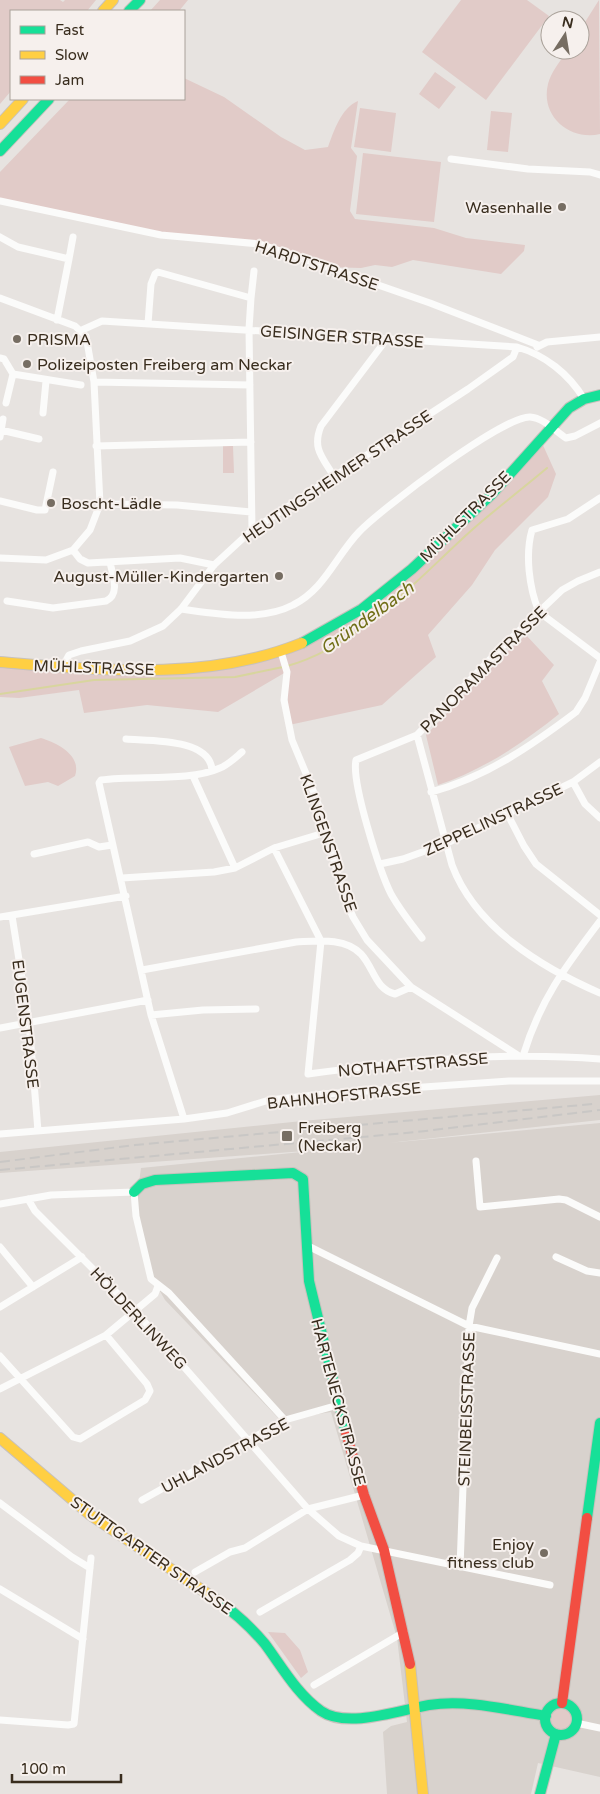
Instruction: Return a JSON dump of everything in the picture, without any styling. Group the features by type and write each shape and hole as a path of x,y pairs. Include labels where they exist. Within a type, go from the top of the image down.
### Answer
{"main road":[{"path":"104,10 113,0"},
{"path":"130,10 140,0"},
{"path":"0,124 22,100"},
{"path":"0,151 48,100"},
{"name":"MÜHLSTRASSE","path":"0,662 176,669 237,664 282,656 349,617 418,563 482,505 569,408 584,398 600,395"},
{"name":"HARTENECKSTRASSE","path":"134,1192 142,1184 155,1180 293,1173 303,1179 309,1281 338,1405 364,1495 384,1550 404,1632 416,1708 423,1794"},
{"path":"562,1703 600,1423"},
{"name":"STUTTGARTER STRASSE","path":"0,1438 89,1514 236,1613 263,1642 302,1694 322,1712 357,1720 448,1703 467,1703 546,1716"},
{"path":"562,1703 574,1710 576,1724 569,1733 556,1734 549,1728 546,1716 552,1706 562,1703"},
{"path":"540,1794 556,1734"}],"street":[{"path":"451,159 528,169 590,172 600,175"},
{"name":"HARDTSTRASSE","path":"0,201 161,234 260,244 430,303 536,349"},
{"path":"0,237 18,246 48,256 69,259"},
{"path":"57,320 73,238"},
{"path":"148,324 151,284 154,274 158,272 251,298"},
{"path":"252,530 249,329 254,272"},
{"path":"0,298 82,330 89,343 94,382 100,504 90,530 73,550 46,560 0,558"},
{"name":"GEISINGER STRASSE","path":"82,330 102,321 536,349 576,385 584,398"},
{"path":"536,349 547,342 600,337"},
{"path":"333,475 319,452 316,444 317,436 322,426 386,340"},
{"name":"HEUTINGSHEIMER STRASSE","path":"63,666 69,656 80,651 108,647 147,634 163,626 181,609 214,565 252,530 514,357 517,347"},
{"path":"0,358 4,358 13,374 6,402"},
{"path":"13,374 46,381 80,385"},
{"path":"43,413 46,381"},
{"path":"94,382 250,385"},
{"path":"181,609 245,615 275,612 294,604 309,595 322,581 359,532 431,474 493,433 519,419 536,418 551,426 566,438 575,436 600,423"},
{"path":"3,419 1,434 39,439"},
{"path":"96,446 251,442"},
{"path":"0,501 44,510 53,472"},
{"path":"600,498 568,519 532,530 528,540 532,595 538,612 600,658"},
{"path":"100,504 177,505 251,512"},
{"path":"73,550 80,559 88,563 180,558 214,565"},
{"path":"7,601 53,608 106,601 111,599 114,591 110,562"},
{"name":"PANORAMASTRASSE","path":"380,864 356,780 354,766 356,760 417,734 562,590 578,580 600,572"},
{"name":"KLINGENSTRASSE","path":"282,656 287,672 284,700 292,740 317,800 344,896 353,917 367,940 410,987 521,1056"},
{"path":"431,792 458,784 489,771 576,712 585,698 600,662"},
{"path":"417,734 431,792 460,886 472,904 492,924 559,975 600,993"},
{"path":"126,739 187,744 206,756 212,764 212,770"},
{"path":"184,1118 151,1015 122,878 112,845 99,783 102,780 137,776 193,776 208,773 212,770 220,769 242,752"},
{"name":"ZEPPELINSTRASSE","path":"380,864 403,859 447,843 573,782 600,762"},
{"path":"193,776 235,868"},
{"path":"573,782 585,804 600,818"},
{"path":"507,813 520,839 536,864 600,915"},
{"path":"122,878 214,872 235,868 274,848 327,832"},
{"path":"34,854 88,842 99,846 112,845"},
{"path":"274,848 321,941"},
{"path":"380,864 390,892 406,918 422,938"},
{"path":"0,917 126,896"},
{"name":"EUGENSTRASSE","path":"12,916 29,1022 38,1131"},
{"path":"600,921 559,975 535,1021 521,1056 600,1059"},
{"path":"142,970 296,942 321,941 349,946 360,954 381,987 388,992 395,994 410,987"},
{"name":"NOTHAFTSTRASSE","path":"321,941 308,1074 466,1056 521,1056"},
{"path":"0,1028 148,1000"},
{"path":"151,1015 204,1010 256,1009"},
{"name":"BAHNHOFSTRASSE","path":"0,1134 227,1113 269,1100 325,1094 509,1081 600,1080"},
{"path":"476,1161 480,1208 559,1199 566,1200 600,1217"},
{"path":"0,1204 51,1195 134,1192 143,1250 151,1279 169,1293 284,1420"},
{"name":"HÖLDERLINWEG","path":"28,1199 35,1211 136,1312 308,1509 339,1536 361,1546 384,1550"},
{"path":"308,1246 469,1326 600,1354"},
{"path":"0,1247 33,1287"},
{"path":"0,1307 82,1257"},
{"name":"STEINBEISSTRASSE","path":"460,1567 469,1326 472,1308 498,1258"},
{"path":"556,1258 587,1271 600,1273"},
{"path":"0,1389 106,1335 136,1312 155,1294 158,1286"},
{"path":"0,1356 73,1437 80,1439 145,1400 150,1392 147,1384 106,1335"},
{"name":"UHLANDSTRASSE","path":"142,1500 284,1420 338,1405"},
{"path":"194,1572 230,1552 245,1548 308,1509 364,1495"},
{"path":"0,1504 90,1568"},
{"path":"260,1612 350,1560 358,1553 361,1546"},
{"path":"384,1550 550,1585"},
{"path":"0,1720 74,1724 91,1558"},
{"path":"0,1589 83,1639"},
{"path":"314,1685 404,1632"},
{"path":"576,1724 600,1728"}],"shaded area":[{"path":"0,0 60,0 63,2 65,0 96,0 88,10 10,10 10,92 0,104"},
{"path":"160,0 188,0 180,10 151,10"},
{"path":"461,0 527,0 541,10 540,28 486,100 422,52"},
{"path":"599,0 600,134 589,135 578,134 560,124 553,116 547,96 551,75 560,60 590,60 590,14"},
{"path":"435,72 456,87 439,109 419,94"},
{"path":"185,78 224,97 281,137 305,150 328,147 343,114 352,104 358,101 351,148 357,156 350,211 355,219 434,228 466,238 525,245 524,251 501,274 413,260 392,267 375,265 361,268 325,267 260,244 161,235 0,201 0,172 69,100 185,100"},
{"path":"360,108 396,113 391,152 354,147"},
{"path":"491,111 512,113 508,152 487,150"},
{"path":"363,153 441,162 434,222 356,214"},
{"path":"542,443 556,474 548,497 495,550 472,585 428,635 436,657 382,705 289,725 286,672 218,712 147,705 84,713 79,690 19,698 0,697 0,662 63,666 217,666 297,646 382,593"},
{"path":"223,446 233,446 234,473 223,473"},
{"path":"526,635 554,665 542,681 559,714 487,764 438,785 426,735 498,660"},
{"path":"41,738 61,747 72,756 75,762 75,776 58,786 48,782 25,786 9,747"},
{"path":"600,1095 600,1120 388,1143 600,1123 600,1777 538,1763 531,1794 387,1794 383,1732 391,1726 407,1722 397,1638 331,1412 280,1420 165,1300 148,1270 136,1204 141,1168 332,1149 0,1173 0,1152 302,1121"},
{"path":"268,1632 285,1633 300,1650 308,1672 301,1678"},
{"path":"557,1708 565,1708 572,1715 572,1723 565,1730 557,1730 550,1723 550,1715"}],"waterway":[{"name":"Gründelbach","path":"287,666 314,656 364,627 410,588 473,529 547,468"},
{"name":"Gründelbach","path":"0,694 94,680 235,677 283,667"}],"railway":[{"path":"0,1162 135,1145 593,1104"},
{"path":"0,1170 417,1132 600,1110"}],"traffic: fast":[{"path":"130,10 140,0"},
{"path":"0,151 48,100"},
{"path":"302,643 362,609 412,569 492,494 569,408 584,399 600,395"},
{"path":"134,1192 142,1184 155,1180 293,1173 303,1179 309,1281 346,1433"},
{"path":"587,1518 600,1423"},
{"path":"214,1598 241,1619 259,1637 290,1680 305,1697 321,1711 332,1716 345,1718 374,1717 429,1705 458,1703 546,1716"},
{"path":"561,1703 572,1708 577,1719 572,1730 561,1735 550,1730 545,1719 550,1708 561,1703"},
{"path":"540,1794 556,1734"}],"traffic: slow":[{"path":"104,10 113,0"},
{"path":"0,124 22,100"},
{"path":"0,662 115,670 191,668 229,664 266,655 302,643"},
{"path":"0,1438 89,1514 214,1598"},
{"path":"410,1664 423,1794"}],"traffic: jam":[{"path":"346,1433 364,1495 384,1550 410,1664"},
{"path":"562,1703 587,1518"}],"place":[{"name":"Wasenhalle","path":"562,207"},
{"name":"PRISMA","path":"17,339"},
{"name":"Polizeiposten Freiberg am Neckar","path":"27,364"},
{"name":"Boscht-Lädle","path":"51,503"},
{"name":"August-Müller-Kindergarten","path":"279,576"},
{"name":"Freiberg (Neckar)","path":"287,1136"},
{"name":"Enjoy fitness club","path":"544,1553"}]}
